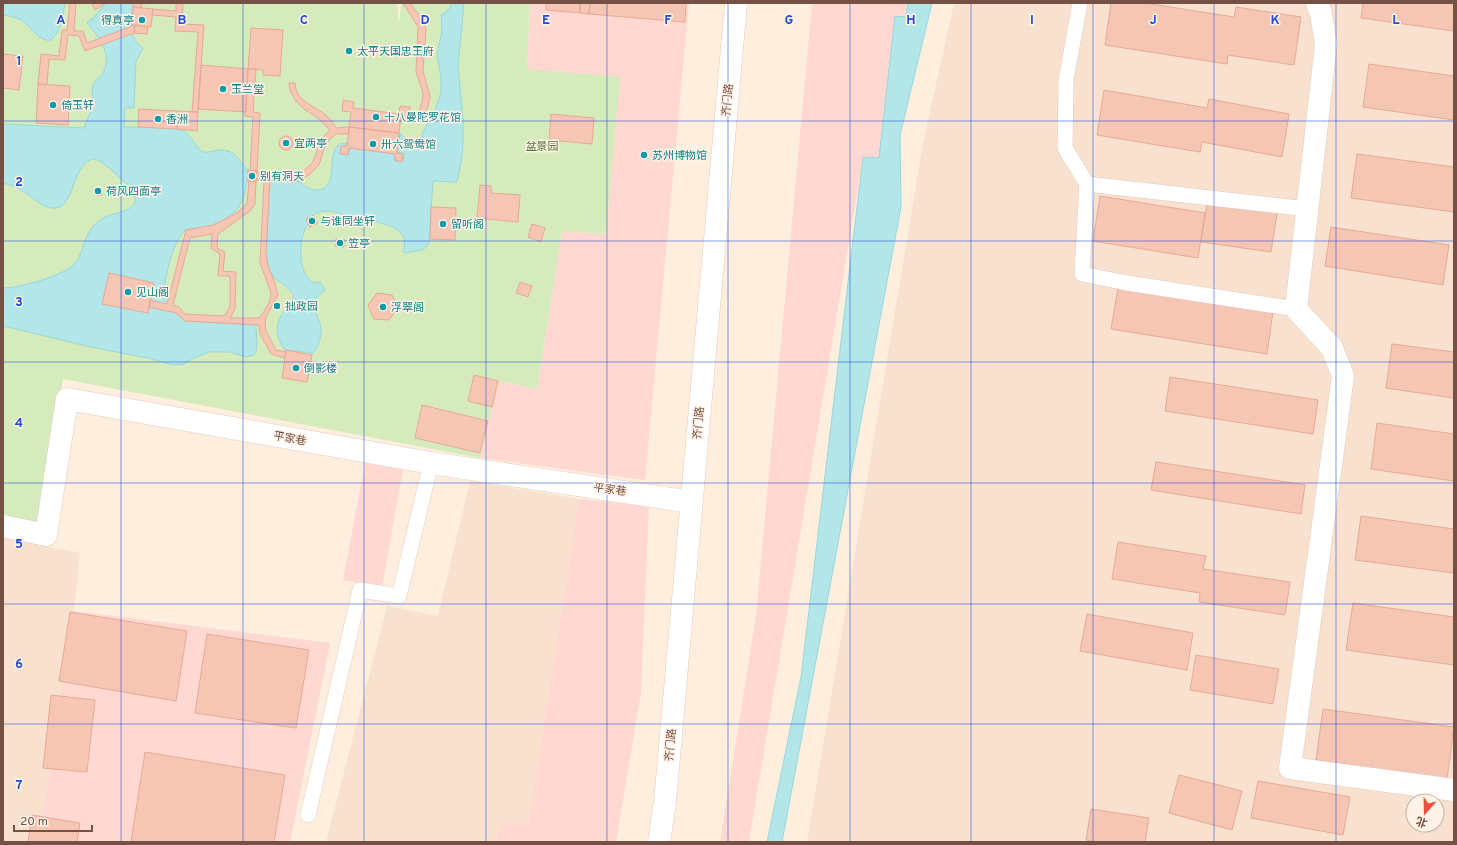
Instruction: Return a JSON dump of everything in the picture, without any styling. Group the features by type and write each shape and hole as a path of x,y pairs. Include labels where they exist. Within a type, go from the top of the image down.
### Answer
{"street":[{"name":"齐门路","path":"659,842 665,802 736,3"},
{"path":"1317,3 1321,14 1326,44 1296,309 1332,348 1343,376 1290,768 1454,790"},
{"name":"平家巷","path":"3,526 46,535 67,399 431,463 692,502"}],"lane":[{"path":"1080,3 1066,80 1065,148 1087,184 1082,274 1127,283 1296,309"},
{"path":"1087,184 1307,209"},
{"path":"308,815 360,590 399,596 431,463"}],"shaded area":[{"path":"530,3 689,3 645,480 480,458 498,381 537,389 562,230 606,234 527,69"},
{"path":"812,3 908,3 906,17 895,17 879,158 863,158 749,842 720,842 756,615"},
{"path":"954,3 1454,3 1454,842 807,842 922,148"},
{"path":"365,463 403,470 382,587 343,580"},
{"path":"470,481 579,499 528,824 500,823 496,842 326,842 387,606 438,616"},
{"path":"579,499 649,506 641,692 616,842 496,842 500,823 528,824"},
{"path":"3,538 80,553 74,611 38,842 3,842"},
{"path":"74,611 330,643 290,842 38,842"}],"green space":[{"name":"拙政园","path":"3,3 397,3 399,25 401,3 530,3 527,69 620,77 606,234 562,231 537,389 498,381 480,458 63,379 38,522 3,515"}],"water":[{"path":"3,3 65,3 57,33 51,40 46,40 38,36 19,19 3,15"},
{"path":"106,3 133,3 133,34 138,44 143,48 136,61 134,108 125,108 124,127 181,130 188,134 197,146 204,152 226,150 234,154 248,170 243,199 234,213 227,219 218,223 207,227 186,230 181,234 173,251 167,273 164,293 168,305 185,321 256,325 257,345 256,352 253,355 246,357 230,352 209,352 184,364 173,365 148,358 91,347 3,326 3,288 20,286 42,280 63,272 71,267 76,262 90,230 94,225 104,217 128,209 135,203 133,193 124,181 105,165 95,159 88,161 82,167 67,200 56,208 47,207 21,190 3,183 3,124 84,128 93,104 93,85 103,73 106,64 103,45 87,23"},
{"path":"453,3 464,3 458,66 463,121 463,146 457,182 433,181 429,242 422,250 406,253 403,251 405,242 402,235 396,229 388,225 329,211 320,212 306,219 308,224 302,237 301,246 304,272 314,283 320,282 325,290 316,300 315,305 315,310 321,327 321,335 319,343 313,353 285,350 279,340 277,330 281,316 294,295 282,283 274,278 269,269 266,253 270,180 290,182 299,181 303,185 315,190 325,187 329,181 335,149 339,144 347,143 347,146 341,146 340,154 348,154 350,148 395,154 395,161 403,161 404,153 397,153 400,133 407,140 410,149 416,148 420,144 423,132 435,110 441,92 441,78 437,54 442,31 441,15 448,10"},
{"path":"908,3 932,3 900,135 901,207 782,842 767,842 801,677 863,157 879,158 895,16 906,17"}],"building":[{"path":"70,3 76,3 74,31 83,31 87,43 135,25 134,33 85,51 79,36 68,35 65,60 49,59 47,85 38,84 41,54 59,56 62,30 67,30"},
{"path":"91,3 106,3 95,10"},
{"path":"134,3 142,3 141,8 133,7"},
{"path":"176,3 183,3 182,24 204,25 198,112 192,112 198,32 175,31 176,17 152,15 153,9 176,11"},
{"path":"403,3 410,3 422,19 426,28 423,71 430,96 428,107 418,122 413,119 420,109 423,93 416,72 418,27"},
{"path":"546,3 580,3 580,13 546,10"},
{"path":"580,3 590,3 589,14 580,13"},
{"path":"590,3 686,3 685,22 589,14"},
{"path":"1111,3 1145,3 1234,17 1236,7 1301,17 1294,65 1228,55 1227,64 1105,45"},
{"path":"1363,3 1454,3 1454,31 1361,18"},
{"name":"得真亭","path":"133,7 153,9 151,27 132,25"},
{"path":"135,25 148,27 147,34 134,33"},
{"path":"251,28 283,30 280,76 263,75 263,70 248,69"},
{"path":"3,54 23,56 19,90 3,88"},
{"path":"1369,64 1454,76 1454,120 1363,107"},
{"name":"玉兰堂","path":"201,65 248,69 246,112 198,109"},
{"path":"248,69 256,69 253,112 260,113 257,171 250,170 253,117 245,116"},
{"path":"289,83 295,83 299,96 323,113 331,120 336,128 349,127 349,134 336,134 329,140 324,149 319,165 309,175 295,182 270,180 266,253 268,266 278,295 266,317 265,324 266,331 276,350 286,352 285,358 271,354 260,334 259,325 185,321 176,313 149,307 150,300 167,304 186,230 213,225 238,212 247,203 249,181 256,181 255,204 250,211 218,234 217,248 225,252 223,271 236,272 235,309 230,318 259,318 265,310 269,303 271,293 260,263 264,181 256,180 256,172 290,176 300,174 313,162 320,142 330,130 319,119 304,109 296,101 290,91","holes":["212,234 211,248 220,254 218,276 230,276 230,307 224,316 185,314 179,307 173,305 190,238"]},
{"name":"倚玉轩","path":"38,84 70,86 68,125 36,123"},
{"path":"1104,90 1207,108 1209,99 1289,114 1282,157 1202,142 1200,152 1097,135"},
{"name":"十八曼陀罗花馆","path":"343,100 354,102 353,108 399,114 400,106 410,107 409,118 401,116 399,133 349,127 351,112 342,111"},
{"name":"香洲","path":"139,109 178,111 177,129 138,127"},
{"path":"178,111 198,112 197,131 177,129"},
{"path":"551,114 594,118 592,144 549,140"},
{"name":"卅六鸳鸯馆","path":"349,127 399,133 397,153 403,154 402,162 395,160 395,154 349,148 348,155 340,154 341,146 347,146"},
{"name":"宜两亭","path":"283,136 289,136 293,140 293,146 289,150 283,150 279,146 279,140"},
{"path":"1357,154 1454,167 1454,212 1351,198"},
{"name":"别有洞天","path":"248,170 257,171 256,181 248,181"},
{"path":"480,185 491,186 491,193 520,195 518,222 477,218"},
{"name":"荷风四面亭","path":"99,187 102,190 102,195 97,196 94,193 95,189"},
{"path":"1100,196 1205,213 1198,258 1093,241"},
{"path":"1208,197 1278,208 1271,252 1201,242"},
{"name":"留听阁","path":"431,207 456,208 455,240 430,239"},
{"name":"与谁同坐轩","path":"313,215 318,223 310,227 306,220"},
{"path":"532,224 545,228 541,242 528,237"},
{"path":"1331,227 1449,245 1443,285 1325,266"},
{"name":"笠亭","path":"336,239 345,240 344,247 335,246"},
{"name":"见山阁","path":"109,273 154,283 148,313 102,304"},
{"path":"520,282 532,286 528,297 516,293"},
{"path":"1118,287 1273,312 1267,354 1111,329"},
{"name":"浮翠阁","path":"377,293 392,295 398,308 389,320 374,319 372,315 368,305"},
{"path":"1392,344 1454,352 1454,398 1386,388"},
{"name":"倒影楼","path":"286,350 312,355 307,382 282,378"},
{"path":"474,375 498,381 492,407 468,401"},
{"path":"1170,377 1318,400 1313,434 1165,411"},
{"path":"422,405 488,421 480,453 415,438"},
{"path":"1377,423 1454,434 1454,481 1371,469"},
{"path":"1156,462 1305,485 1301,514 1151,490"},
{"path":"1361,516 1454,529 1454,573 1355,560"},
{"path":"1118,542 1206,556 1203,569 1290,582 1285,615 1199,602 1200,593 1112,579"},
{"path":"1353,603 1454,617 1454,665 1346,650"},
{"path":"70,612 187,631 176,701 59,681"},
{"path":"1087,614 1193,633 1187,670 1080,651"},
{"path":"207,634 309,650 296,728 195,713"},
{"path":"1196,655 1279,669 1273,704 1190,690"},
{"path":"51,695 95,700 87,772 43,768"},
{"path":"1323,709 1454,727 1447,779 1316,760"},
{"path":"145,752 285,775 274,842 131,842"},
{"path":"1179,775 1242,791 1232,830 1169,813"},
{"path":"1258,781 1350,797 1343,835 1251,818"},
{"path":"1091,809 1149,818 1145,842 1097,842 1086,840"},
{"path":"32,815 80,823 77,842 28,842"}],"place":[{"name":"得真亭","path":"142,20"},
{"name":"太平天国忠王府","path":"349,51"},
{"name":"玉兰堂","path":"223,89"},
{"name":"倚玉轩","path":"53,105"},
{"name":"十八曼陀罗花馆","path":"376,117"},
{"name":"香洲","path":"158,119"},
{"name":"宜两亭","path":"286,143"},
{"name":"卅六鸳鸯馆","path":"373,144"},
{"name":"苏州博物馆","path":"644,155"},
{"name":"别有洞天","path":"252,176"},
{"name":"荷风四面亭","path":"98,191"},
{"name":"与谁同坐轩","path":"312,221"},
{"name":"留听阁","path":"443,224"},
{"name":"笠亭","path":"340,243"},
{"name":"见山阁","path":"128,292"},
{"name":"拙政园","path":"277,306"},
{"name":"浮翠阁","path":"383,307"},
{"name":"倒影楼","path":"296,368"}],"park label":[{"name":"盆景园","path":"542,146"}]}
